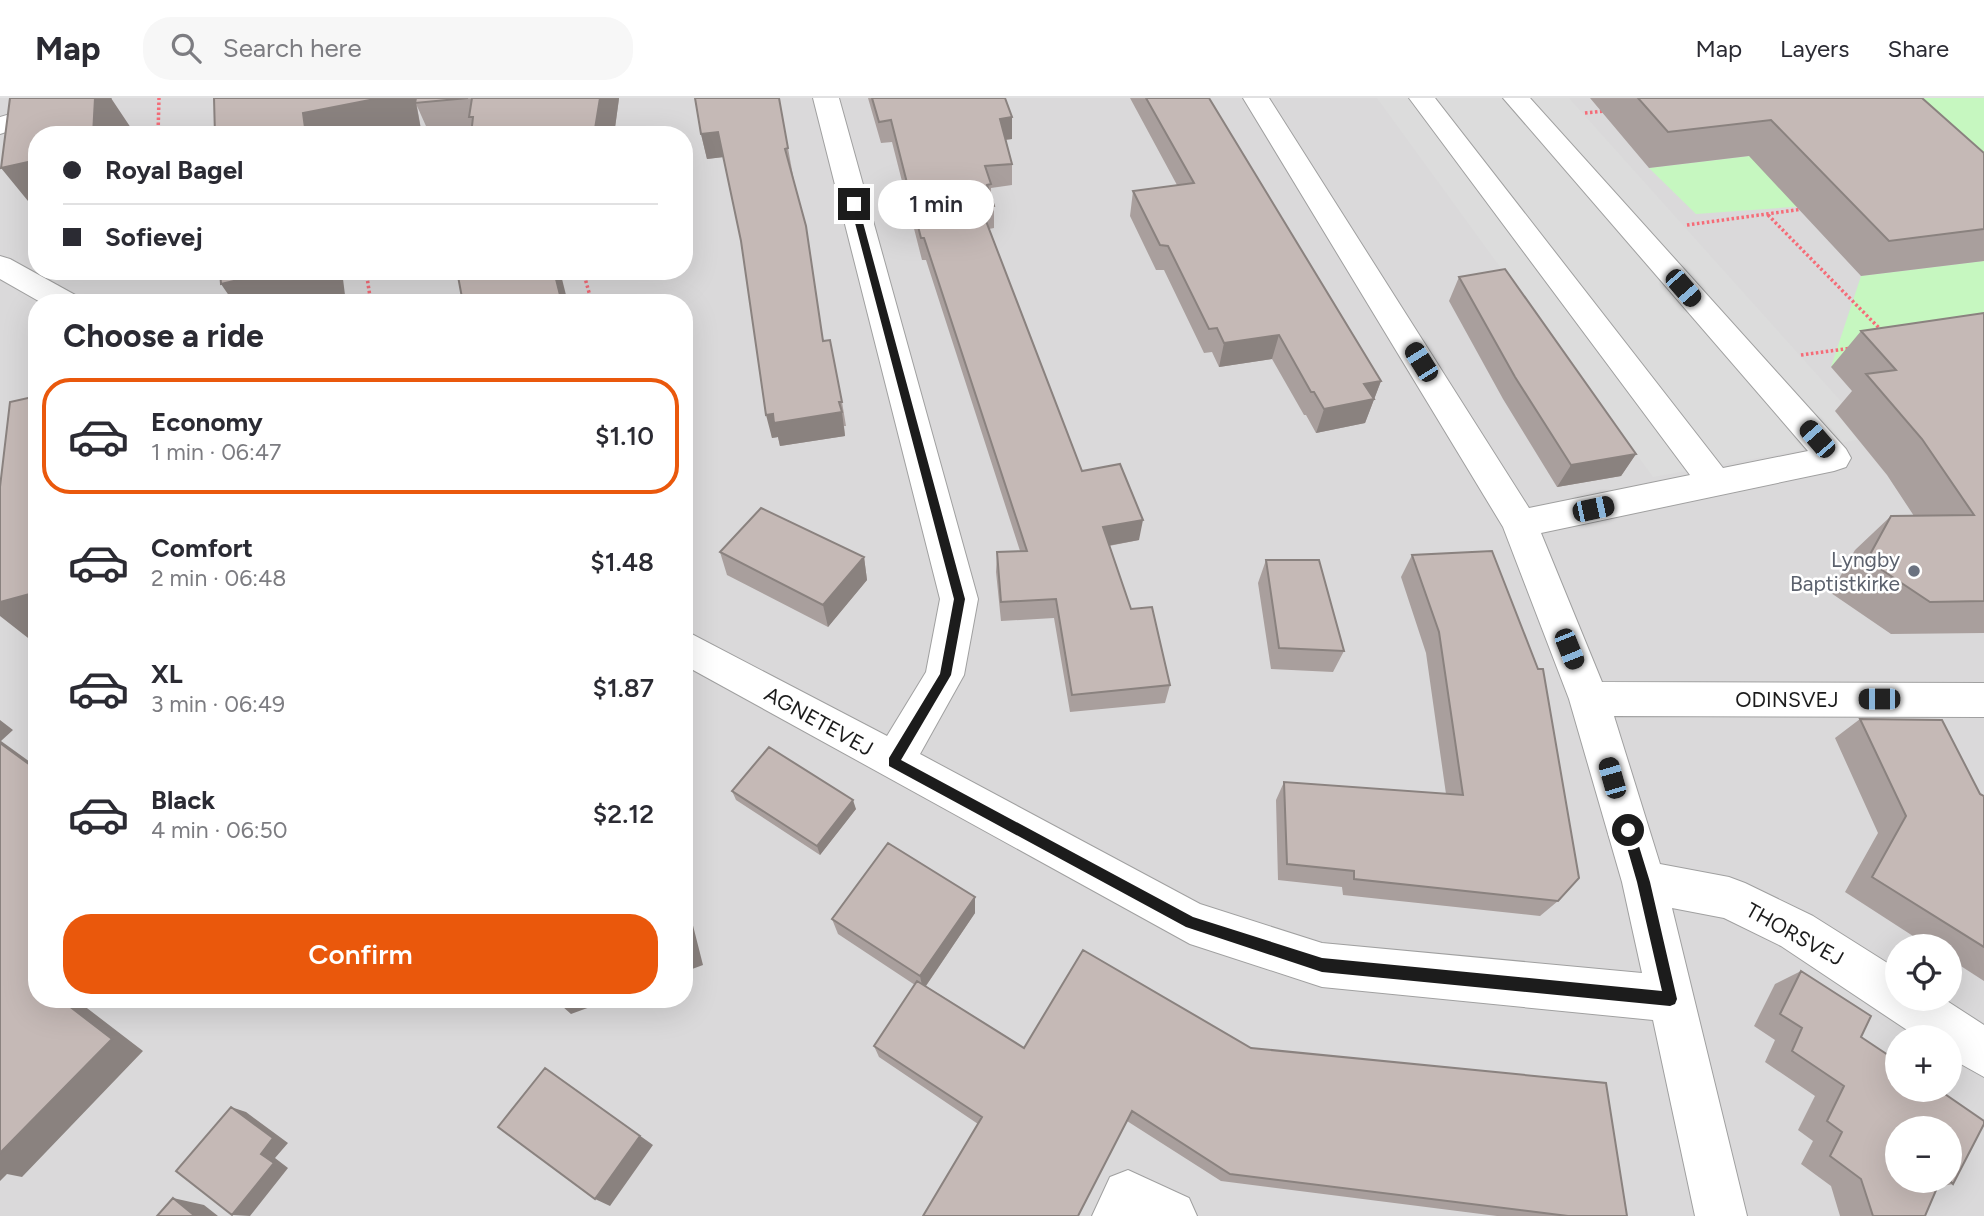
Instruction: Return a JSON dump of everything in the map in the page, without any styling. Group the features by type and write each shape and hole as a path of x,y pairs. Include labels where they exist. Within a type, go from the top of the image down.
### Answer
{"street":[{"path":"0,126 50,109 98,98"},
{"path":"826,98 959,599 945,675 894,762"},
{"path":"1256,98 1520,524 1589,699 1644,882 1721,1216"},
{"path":"1422,98 1715,483"},
{"path":"1520,524 1834,458 1525,108"},
{"path":"0,266 50,294"},
{"name":"AGNETEVEJ","path":"693,651 1190,922 1322,965 1670,999"},
{"name":"ODINSVEJ","path":"1589,699 1984,699"},
{"name":"THORSVEJ","path":"1644,882 1729,898 1797,931 1885,988"},
{"path":"1920,1011 1984,1053"},
{"path":"1118,1216 1128,1195 1171,1216"}],"path":[{"path":"158,126 159,98"},
{"path":"1525,108 1612,110"},
{"path":"1634,232 1808,208"},
{"path":"1768,214 1883,333"},
{"path":"1749,362 1853,348"}],"shaded area":[{"path":"0,98 1984,98 1984,1216 0,1216"},
{"path":"1377,98 1569,98 1873,437 1653,477"}],"green space":[{"path":"1858,98 1984,98 1984,193 1696,214 1649,168 1901,138"},
{"path":"1984,261 1984,345 1831,367 1861,276"}],"building":[{"path":"10,98 95,98 93,126 28,126 28,162 1,168"},
{"path":"214,98 380,98 303,113 305,126 215,126"},
{"path":"416,98 468,98 415,103"},
{"path":"472,98 600,98 595,126 472,126 473,117 469,117"},
{"path":"695,98 779,98 788,148 785,149 806,226 823,341 830,340 842,412 774,423 773,414 766,415 741,241 718,132 701,134"},
{"path":"872,98 1005,98 1012,117 1000,119 1012,164 985,166 991,184 987,185 994,206 981,208 1082,471 1120,464 1143,520 1103,527 1131,609 1152,607 1170,685 1072,695 1056,599 1001,602 997,552 1027,551 924,238 921,238 891,120 879,122"},
{"path":"1146,98 1209,98 1381,381 1364,384 1374,399 1324,409 1314,392 1311,392 1279,335 1224,343 1217,328 1209,329 1168,246 1160,245 1133,191 1194,183"},
{"path":"1638,98 1922,98 1984,153 1984,229 1889,241 1771,120 1668,132"},
{"path":"1505,269 1636,454 1571,465 1515,377 1459,277"},
{"path":"221,280 238,280 221,284"},
{"path":"459,280 556,280 560,294 461,294"},
{"path":"1984,313 1984,601 1930,602 1867,560 1891,516 1974,515 1922,439 1866,374 1896,370 1861,331"},
{"path":"28,398 28,594 0,602 0,487 10,402"},
{"path":"761,508 864,557 823,605 720,552"},
{"path":"1492,551 1538,669 1543,669 1579,878 1558,901 1354,879 1354,871 1287,864 1284,782 1463,795 1439,632 1412,555"},
{"path":"1266,560 1319,560 1344,651 1279,648"},
{"path":"1860,719 1942,720 1980,794 1984,796 1984,947 1872,877 1906,816"},
{"path":"0,743 28,763 28,1008 72,1008 112,1039 0,1153"},
{"path":"769,747 853,800 817,846 732,791"},
{"path":"888,843 975,897 920,976 832,919"},
{"path":"1083,950 1251,1048 1606,1083 1627,1216 1568,1216 1230,1174 1132,1111 1078,1216 923,1216 982,1117 874,1046 917,981 1024,1048"},
{"path":"1801,971 1871,1016 1861,1037 1885,1053 1885,1102 1956,1102 1984,1121 1962,1167 1962,1116 1885,1116 1885,1193 1935,1193 1925,1216 1873,1216 1861,1179 1830,1156 1842,1132 1827,1121 1844,1086 1792,1051 1802,1028 1780,1014"},
{"path":"545,1068 640,1136 595,1199 498,1127"},
{"path":"231,1107 273,1138 261,1154 274,1163 232,1215 176,1171"},
{"path":"173,1198 195,1216 157,1216"}],"place":[{"name":"Lyngby Baptistkirke","path":"1914,571"}],"route":[{"path":"854,204 959,599 945,675 894,762 1190,922 1322,965 1670,999 1644,882 1628,830"}]}
